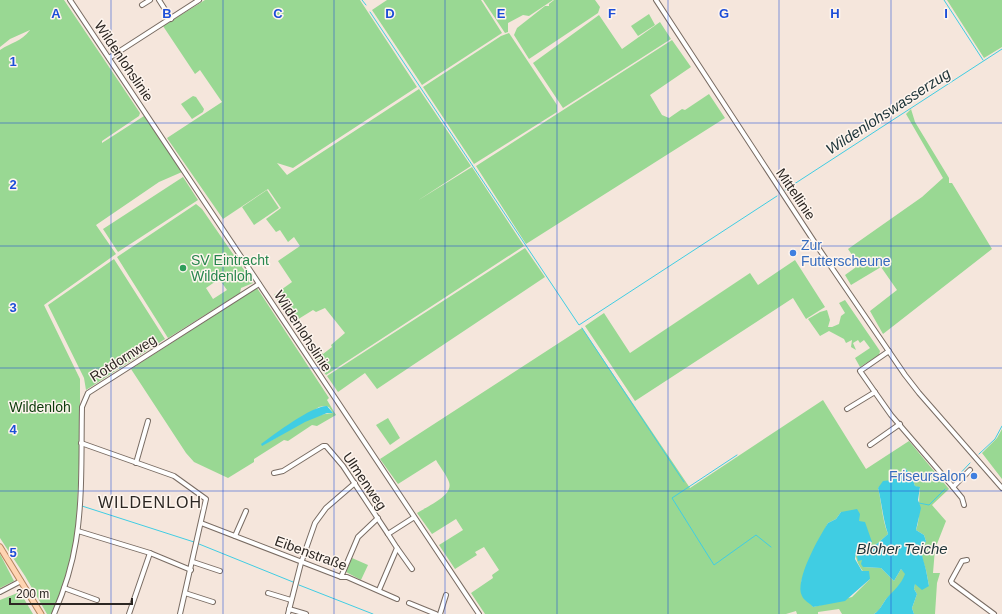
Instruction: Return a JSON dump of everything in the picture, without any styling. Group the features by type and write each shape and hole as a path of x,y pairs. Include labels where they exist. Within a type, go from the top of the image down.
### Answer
{"main road":[{"path":"0,548 41,614"}],"street":[{"name":"Wildenlohslinie","path":"70,0 413,518 479,614"},
{"path":"142,5 150,0"},
{"path":"159,0 171,18"},
{"path":"109,58 199,0"},
{"name":"Mittellinie","path":"656,0 819,249 889,352 919,393 1002,488"},
{"name":"Rotdornweg","path":"54,614 74,555 78,531 82,407 88,393 259,284"},
{"path":"889,352 860,371 891,415 962,498 964,505"},
{"path":"847,409 875,392"},
{"path":"136,463 148,421"},
{"path":"870,445 900,424"},
{"path":"81,443 174,476 203,495 206,499 193,562 180,614"},
{"name":"Ulmenweg","path":"274,473 283,472 323,446 326,446 337,457 388,534"},
{"path":"953,487 970,470"},
{"path":"288,614 301,563 319,516 326,508 355,484"},
{"path":"235,536 246,511"},
{"path":"341,577 358,537 378,518"},
{"path":"412,569 388,534 413,518"},
{"name":"Eibenstraße","path":"201,523 301,563 341,577 347,577 397,599"},
{"path":"78,531 150,553 191,570"},
{"path":"379,590 397,548"},
{"path":"129,614 150,553"},
{"path":"967,560 962,561 958,567 951,581 952,583 994,614"},
{"path":"193,562 220,571"},
{"path":"0,592 21,581"},
{"path":"64,588 98,600"},
{"path":"185,593 213,602"},
{"path":"268,593 291,600"},
{"path":"440,614 446,595"},
{"path":"409,603 436,614"},
{"path":"289,609 306,614"}],"green space":[{"name":"Wildenloh","path":"0,0 64,0 140,113 139,116 102,141 102,143 144,116 182,172 159,182 96,225 116,254 44,305 80,379 80,441 76,530 73,549 59,598 52,614 47,614 25,576 0,538 0,50 20,39 30,30 10,39 0,47"},
{"path":"205,0 360,0 417,87 293,168 277,163 287,175 419,89 471,166 417,201 472,167 524,246 326,375 310,352 317,347 323,354 345,333 325,308 316,312 313,310 292,323 274,295 292,282 278,261 300,246 294,237 288,242 280,230 276,232 266,219 281,208 268,189 223,219 167,138 222,102 200,70 195,74 163,26"},
{"path":"387,0 481,0 502,33 422,85 372,10"},
{"path":"483,0 553,0 529,16 523,15 508,23 508,32 505,33"},
{"path":"554,0 595,0 600,7 598,13 529,59 514,35 517,28 545,6 549,6 549,4"},
{"path":"947,0 1002,0 1002,47 984,58"},
{"path":"649,14 655,25 638,36 631,26"},
{"path":"599,15 622,49 660,22 671,39 563,108 533,63"},
{"path":"509,33 557,105 557,112 474,164 423,87 501,36"},
{"path":"672,40 691,67 650,95 662,115 669,118 682,109 685,110 709,94 725,118 526,244 476,166"},
{"path":"193,96 196,97 204,109 203,112 192,119 181,104"},
{"path":"911,109 915,122 949,178 949,183 952,183 992,249 883,334 870,311 897,290 881,267 851,285 845,275 859,265 848,249 922,197 943,178 906,114"},
{"path":"183,177 198,200 118,252 103,229"},
{"path":"267,190 279,208 254,225 242,207"},
{"name":"SV Eintracht Wildenloh","path":"196,204 202,209 253,283 241,288 240,293 168,338 117,257","holes":["219,279 227,290 213,299 206,288"]},
{"path":"525,248 545,277 377,389 365,373 338,392 327,376"},
{"path":"114,259 165,339 86,390 84,378 48,305"},
{"path":"795,260 825,307 806,319 793,298 635,401 585,326 604,313 630,353 750,273 758,285"},
{"path":"257,288 329,398 327,400 336,415 317,426 312,425 288,441 284,440 254,459 254,462 228,478 194,462 186,453 131,369","holes":["319,407 329,407 333,413 324,414 305,421 262,445"]},
{"path":"845,300 880,351 879,355 860,367 855,358 870,348 864,340 860,343 858,340 853,343 856,350 851,347 852,340 846,343 844,339 829,331 820,336 808,319 827,310 830,320 828,327 839,324 841,316 845,313 839,303"},
{"path":"582,328 690,488 823,400 866,469 909,441 949,489 932,505 946,521 935,549 933,573 940,573 937,583 935,614 914,614 912,608 917,594 914,589 915,583 929,586 922,559 922,549 926,541 924,535 916,530 918,525 920,488 915,486 911,475 905,468 889,482 878,488 884,523 888,534 878,543 857,556 863,559 863,567 881,568 894,581 901,569 906,574 901,585 886,599 879,610 874,614 842,614 839,609 818,612 818,614 797,614 796,611 786,614 485,614 471,593 493,578 492,575 499,570 484,547 475,552 477,555 455,569 439,545 463,530 456,519 432,534 417,513 438,500 447,492 449,482 445,473 436,460 398,484 380,459","holes":["841,512 859,521 856,559 863,572 870,579 852,597 813,607 801,582 809,560 828,523 836,519"]},
{"path":"388,418 400,438 390,445 376,425"},
{"path":"1002,429 1002,479 982,453 997,438"},
{"path":"0,554 14,581 0,588"},
{"path":"352,558 368,565 361,580 346,572"},
{"path":"20,592 33,614 0,614 0,600"}],"water":[{"path":"327,406 333,413 327,413 305,422 262,446 261,444 303,415 320,407"},
{"name":"Bloher Teiche","path":"905,468 911,475 915,486 920,487 918,500 921,508 916,530 924,535 926,541 922,556 929,586 922,590 915,584 914,589 917,594 912,608 914,614 874,614 899,584 905,574 901,569 894,581 881,568 863,567 861,564 862,560 858,561 857,556 878,543 888,534 878,488 883,481 892,480"},
{"name":"Bloher Teiche","path":"857,509 860,514 859,521 865,522 872,542 856,553 855,559 862,571 869,571 870,579 845,601 813,607 803,598 800,589 804,570 828,523 836,519 841,512"}],"waterway":[{"path":"362,0 366,5"},
{"path":"944,0 983,60"},
{"path":"370,12 579,325 777,196"},
{"name":"Wildenlohswasserzug","path":"785,190 1002,49"},
{"path":"582,328 684,482"},
{"path":"979,454 995,439 1002,426"},
{"path":"737,455 672,498 714,565 756,535 771,547"},
{"path":"954,480 970,463"},
{"path":"919,503 929,505 945,489"},
{"name":"Wildenlohswasserzug","path":"82,506 194,542"},
{"name":"Wildenlohswasserzug","path":"199,544 293,582"},
{"name":"Wildenlohswasserzug","path":"299,585 373,614"}],"place":[{"name":"Zur Futterscheune","path":"793,253"},
{"name":"SV Eintracht Wildenloh","path":"183,268"},
{"name":"Friseursalon","path":"974,476"}],"district":[{"name":"WILDENLOH","path":"150,502"}]}
